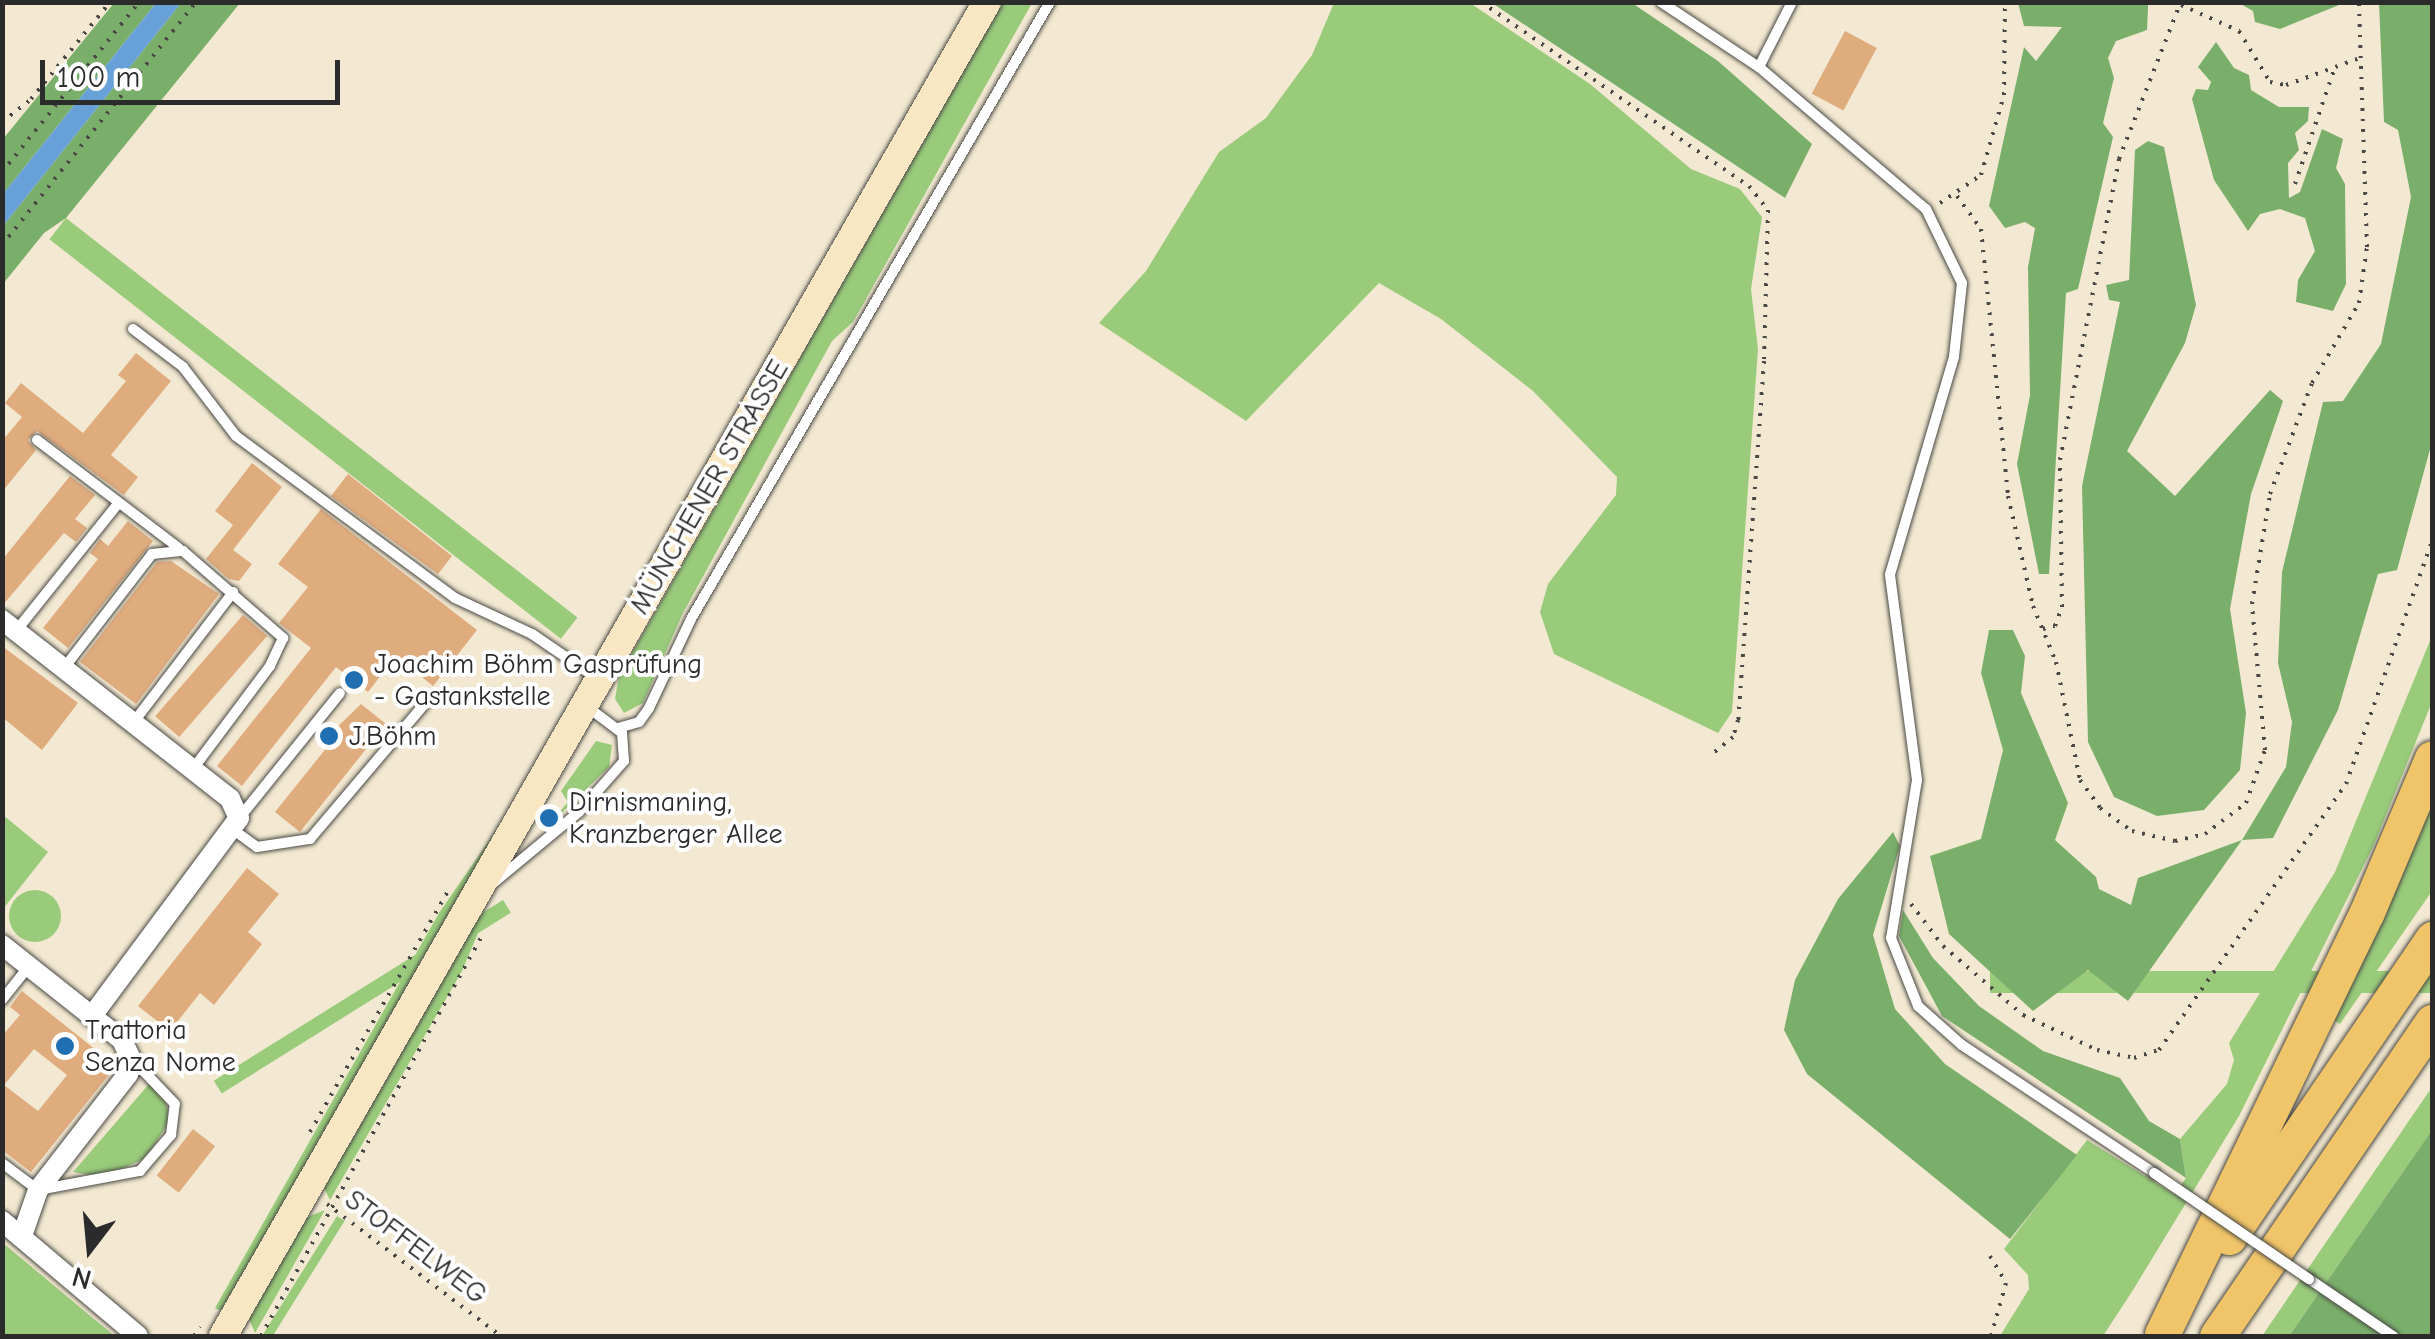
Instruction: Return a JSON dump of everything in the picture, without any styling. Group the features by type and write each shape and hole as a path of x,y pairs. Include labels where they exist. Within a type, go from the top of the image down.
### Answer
{"highway":[{"path":"2161,1335 2367,912 2432,758"},
{"path":"2161,1335 2432,940"},
{"path":"2217,1336 2432,1022"}],"main road":[{"name":"MÜNCHENER STRASSE","path":"223,1336 980,5"}],"street":[{"path":"10,626 230,799 237,825 92,1016"},
{"path":"2,946 122,1040 131,1058 128,1074 38,1190 22,1236"},
{"path":"2,1220 138,1336"}],"lane":[{"path":"618,728 639,722 649,708 691,619 1050,2"},
{"path":"1661,2 1760,68 1926,208 1962,283 1954,357 1890,575 1917,780 1891,938 1918,1006 1962,1045 2393,1336"},
{"path":"1760,68 1792,2"},
{"path":"133,330 183,367 236,436 454,598 532,634 592,692 618,728 626,752 619,770 539,849 476,896"},
{"path":"37,440 116,506 184,552 279,630 281,650 192,770"},
{"path":"10,626 116,506"},
{"path":"64,668 152,554 184,552"},
{"path":"133,723 233,592"},
{"path":"340,693 237,825 257,848 310,839 426,702"},
{"path":"2,1000 29,966"},
{"path":"2,1162 38,1190 140,1171 162,1148 176,1121 175,1104 131,1058"}],"path":[{"path":"2,122 31,99 110,2"},
{"path":"2,172 139,2"},
{"path":"2,245 196,2"},
{"path":"1481,2 1749,186 1768,210 1764,361 1738,720 1733,737 1713,753"},
{"path":"1926,208 1957,196 1982,175 2004,95 2006,2"},
{"path":"1957,196 1981,229 2008,496 2042,629 2056,662 2080,780 2100,808 2132,830 2175,841 2206,834 2246,803 2266,750 2252,604 2270,494 2312,383 2359,302 2367,248 2357,59 2359,2"},
{"path":"2042,629 2056,626 2062,606 2060,460 2119,159 2180,4 2239,31 2270,82 2286,85 2357,59"},
{"path":"2295,184 2334,70"},
{"path":"1899,889 1942,946 2023,1014 2098,1050 2134,1058 2159,1050 2346,784 2432,541"},
{"path":"260,1336 484,930"},
{"name":"STOFFELWEG","path":"306,1192 334,1208 501,1336"},
{"path":"1990,1256 2006,1283 1990,1336"}],"green space":[{"path":"2148,2 2147,30 2116,41 2108,58 2114,78 2103,123 2113,137 2078,289 2066,293 2049,574 2039,574 2017,464 2030,395 2028,267 2035,228 2025,222 2005,228 1989,206 2024,47 2036,61 2062,27 2024,26 2018,3"},
{"path":"114,3 156,3 3,194 3,139"},
{"path":"181,3 240,3 66,218 44,233 3,284 3,226"},
{"path":"1002,3 1032,3 853,322 832,341 683,613 643,703 624,713 615,699 619,676"},
{"path":"1334,3 1470,3 1590,84 1691,169 1740,189 1762,217 1751,289 1758,349 1732,712 1718,733 1554,654 1540,612 1548,584 1616,495 1617,477 1533,391 1441,319 1379,283 1246,421 1099,323 1146,271 1219,152 1266,118 1312,55"},
{"path":"1492,3 1632,3 1718,61 1812,144 1785,198"},
{"path":"2239,3 2344,3 2280,29 2255,22 2253,11"},
{"path":"2379,3 2432,3 2432,442 2397,570 2378,574 2338,710 2273,838 2242,840 2286,767 2292,722 2278,663 2282,572 2323,402 2343,401 2381,344 2411,197 2398,130 2384,122"},
{"path":"2216,42 2234,68 2249,75 2251,90 2279,107 2309,107 2308,121 2295,133 2299,150 2288,163 2289,198 2300,192 2322,129 2343,139 2336,168 2345,184 2346,284 2333,311 2296,302 2298,280 2315,251 2305,218 2280,209 2260,214 2248,231 2214,180 2192,99 2196,89 2208,90 2211,82 2198,67"},
{"path":"2148,141 2164,147 2196,305 2185,343 2127,451 2175,496 2270,390 2283,401 2251,494 2230,609 2246,713 2240,770 2204,810 2157,816 2114,797 2088,742 2082,486 2120,302 2109,300 2106,285 2129,280 2135,150"},
{"path":"66,218 577,618 561,639 49,239"},
{"path":"1989,630 2013,630 2025,656 2021,693 2068,803 2055,840 2096,877 2099,889 2131,905 2138,878 2242,840 2128,1001 2088,970 2033,1011 1949,934 1930,856 1981,839 2003,750 1981,673"},
{"path":"2432,636 2432,702 2373,847 2239,1116 2133,1290 2103,1336 2000,1336 2029,1289 2028,1275 2004,1249 2087,1140 2174,1194 2186,1178 2180,1139 2227,1084 2234,1060 2229,1043 2335,872"},
{"path":"596,741 612,745 609,767 544,830 568,802 561,791"},
{"path":"2432,801 2432,891 2340,1024 2331,1018 2374,939"},
{"path":"3,815 48,852 3,909"},
{"path":"504,819 223,1312 215,1308 439,913"},
{"path":"1893,832 1900,846 1873,935 1895,1009 1945,1064 2077,1155 2010,1239 1807,1074 1784,1030 1795,980 1838,899"},
{"path":"35,890 54,897 61,916 54,935 35,942 16,935 9,916 16,897"},
{"path":"503,900 511,913 222,1093 214,1081"},
{"path":"1903,910 1933,958 1979,1006 2043,1051 2120,1078 2149,1121 2180,1139 2186,1178 1942,1016 1899,936"},
{"path":"484,919 462,971 330,1200 324,1188 465,942"},
{"path":"1990,971 2432,971 2432,993 1990,993"},
{"path":"149,1084 162,1093 171,1119 146,1158 103,1177 73,1172"},
{"path":"2432,1087 2432,1130 2289,1336 2262,1336"},
{"path":"2432,1130 2432,1336 2289,1336"},
{"path":"325,1210 255,1333 249,1319 307,1217"},
{"path":"337,1216 345,1221 273,1336 263,1334"},
{"path":"3,1243 94,1319 115,1336 3,1336"}],"water":[{"path":"156,3 181,3 3,226 3,194"}],"building":[{"path":"1845,31 1877,48 1843,111 1812,94"},
{"path":"136,353 171,381 111,455 138,477 124,495 37,431 28,440 36,450 2,492 2,441 22,417 5,403 21,383 83,433 126,381 118,375"},
{"path":"252,463 282,487 233,550 252,564 239,581 229,579 206,559 233,525 215,511"},
{"path":"348,474 452,556 438,574 331,496"},
{"path":"70,476 95,495 75,519 87,528 76,542 64,533 2,606 2,560"},
{"path":"321,509 477,630 433,686 396,656 368,692 336,667 242,786 217,766 311,648 279,623 308,587 278,564"},
{"path":"128,521 153,541 68,648 43,628 98,559 90,553 100,539 108,546"},
{"path":"171,561 219,594 136,704 80,662 157,562"},
{"path":"243,615 267,636 179,737 155,716"},
{"path":"2,646 78,703 42,750 2,717"},
{"path":"361,704 386,724 300,832 275,812 332,741 327,737"},
{"path":"247,868 279,894 248,932 262,944 214,1005 200,993 170,1031 138,1006"},
{"path":"22,991 116,1066 31,1172 2,1150 2,1036 20,1015 10,1007","holes":["34,1049 67,1075 38,1111 4,1085"]},
{"path":"193,1129 215,1146 179,1193 157,1175"}],"place":[{"name":"Joachim Böhm Gasprüfung - Gastankstelle","path":"354,680"},
{"name":"J.Böhm","path":"329,736"},
{"name":"Dirnismaning, Kranzberger Allee","path":"549,818"},
{"name":"Trattoria Senza Nome","path":"65,1046"}]}
